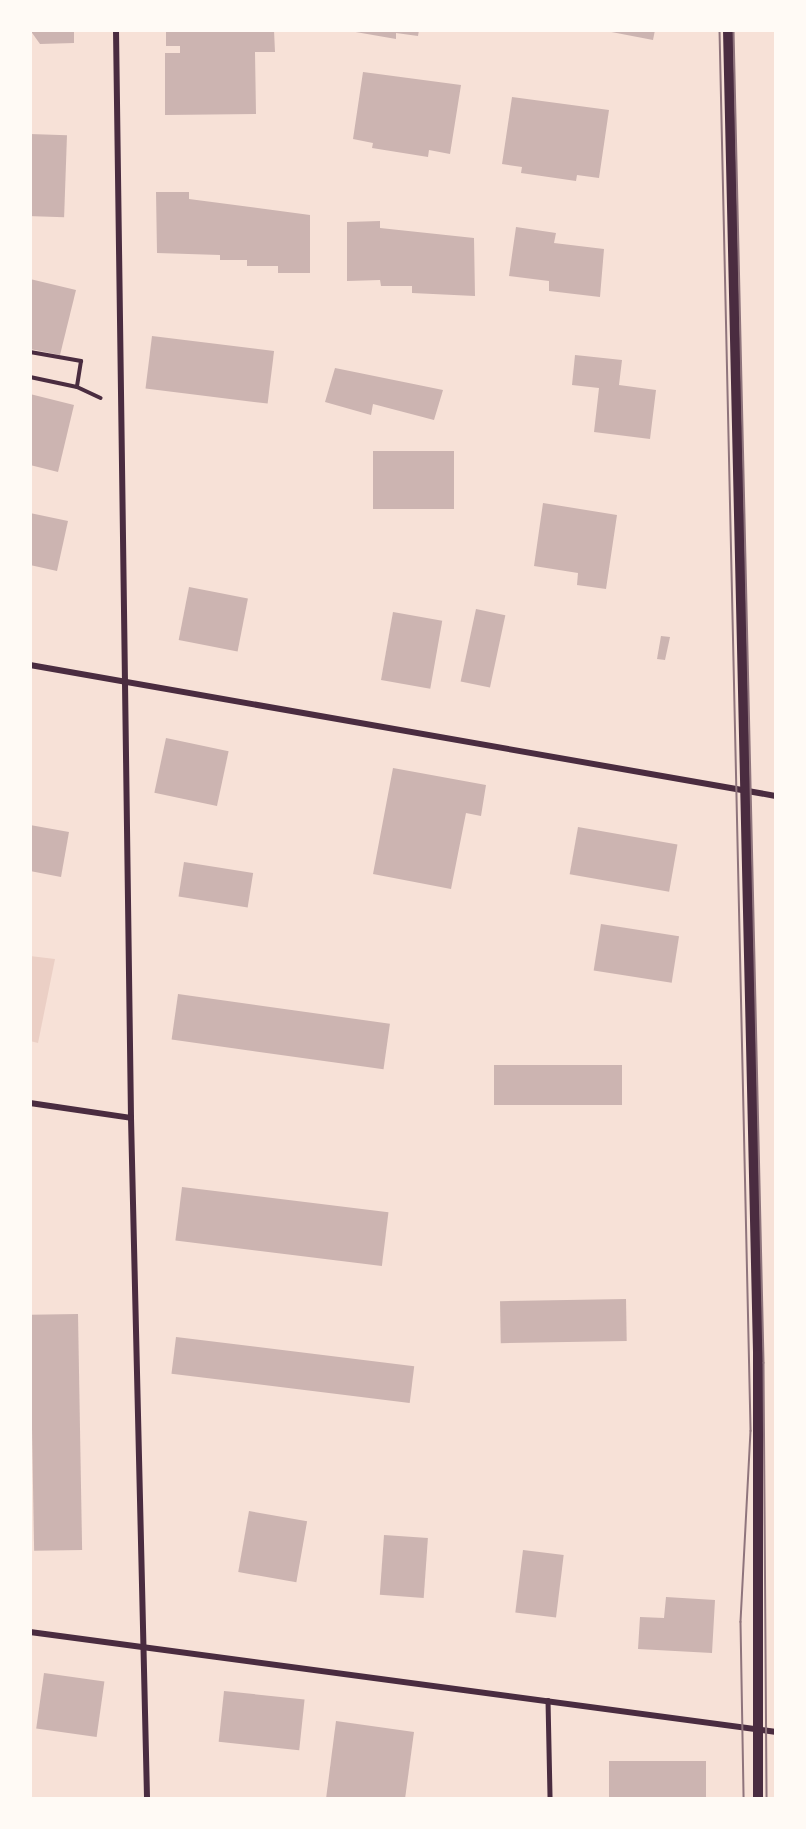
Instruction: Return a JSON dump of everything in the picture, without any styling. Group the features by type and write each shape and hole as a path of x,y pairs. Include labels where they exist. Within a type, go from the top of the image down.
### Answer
{"street":[{"path":"116,30 127,684 131,1118 147,1799"},
{"path":"728,30 758,1354 758,1799"},
{"path":"30,665 127,684 776,796"},
{"path":"30,1103 131,1118"},
{"path":"30,1632 143,1649 548,1700 776,1732"}],"lane":[{"path":"548,1700 550,1799"}],"path":[{"path":"30,352 81,361 77,387"},
{"path":"30,377 77,387 94,397 122,401"}],"shaded area":[{"path":"30,956 55,959 38,1043 30,1041"}],"building":[{"path":"30,30 74,30 74,43 40,44"},
{"path":"166,30 274,30 275,52 255,52 256,114 165,115 165,53 180,53 180,46 166,46"},
{"path":"344,30 419,30 418,36 396,33 396,39"},
{"path":"601,30 655,30 653,40"},
{"path":"363,72 461,85 450,154 429,150 428,157 372,148 373,143 353,139"},
{"path":"512,97 609,110 599,178 577,175 576,181 521,173 522,167 502,164"},
{"path":"30,134 67,135 64,217 30,216"},
{"path":"156,192 189,192 189,199 310,215 310,273 278,273 278,266 247,266 247,260 220,260 220,255 157,253"},
{"path":"380,221 380,228 474,238 475,296 412,293 412,286 381,286 380,280 347,281 347,222"},
{"path":"516,227 556,233 554,243 604,249 600,297 549,291 549,281 509,276"},
{"path":"30,279 76,290 60,355 30,349"},
{"path":"152,336 274,351 268,404 146,389"},
{"path":"575,355 622,360 619,385 656,390 650,439 594,432 599,388 572,385"},
{"path":"335,368 443,390 434,420 373,404 371,415 325,402"},
{"path":"30,394 74,405 58,472 30,465"},
{"path":"373,451 454,451 454,509 373,509"},
{"path":"543,503 617,515 606,589 577,585 578,573 534,566"},
{"path":"30,513 68,521 57,571 30,565"},
{"path":"189,587 248,598 238,651 179,640"},
{"path":"476,609 505,615 490,688 461,681"},
{"path":"393,612 442,621 430,689 381,680"},
{"path":"661,636 670,637 665,660 657,659"},
{"path":"166,738 229,751 217,806 154,793"},
{"path":"393,768 486,785 481,816 466,813 451,889 373,874"},
{"path":"30,825 69,832 61,877 30,871"},
{"path":"578,827 677,845 669,892 570,874"},
{"path":"184,862 253,873 248,908 179,897"},
{"path":"601,924 679,936 672,983 594,970"},
{"path":"178,994 390,1024 384,1069 172,1040"},
{"path":"494,1065 622,1065 622,1105 494,1105"},
{"path":"182,1187 388,1212 382,1266 175,1241"},
{"path":"626,1299 627,1341 501,1343 500,1301"},
{"path":"78,1314 82,1550 34,1551 30,1315"},
{"path":"176,1337 414,1366 410,1403 171,1374"},
{"path":"249,1511 307,1521 296,1582 238,1572"},
{"path":"384,1535 428,1538 424,1598 380,1595"},
{"path":"523,1550 564,1555 556,1618 515,1613"},
{"path":"666,1597 715,1600 712,1653 638,1649 640,1617 664,1618"},
{"path":"44,1673 104,1681 97,1737 36,1728"},
{"path":"224,1691 305,1699 299,1750 219,1742"},
{"path":"336,1721 414,1732 405,1799 326,1799"},
{"path":"609,1761 706,1761 706,1799 609,1799"}],"tram line":[{"path":"720,30 751,1431 741,1622 744,1799"},
{"path":"734,30 764,1363 767,1799"}]}
